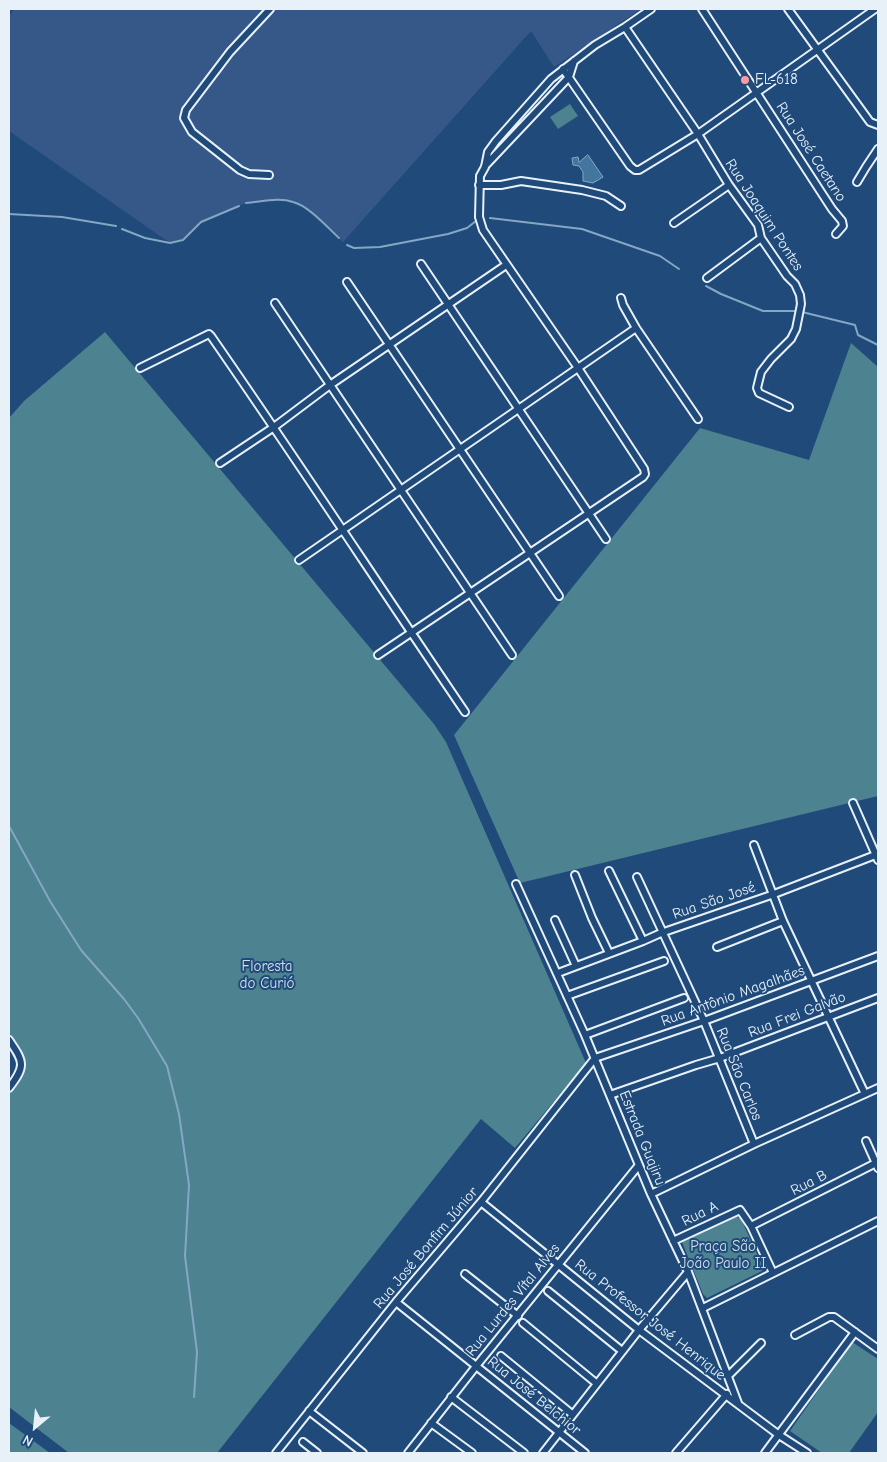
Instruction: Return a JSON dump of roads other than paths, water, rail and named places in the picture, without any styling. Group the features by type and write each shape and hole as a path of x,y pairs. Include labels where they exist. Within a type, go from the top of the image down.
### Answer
{"street":[{"path":"270,9 230,52 186,110 184,118 192,132 240,170 249,174 270,174"},
{"path":"378,655 643,476 645,472 578,368 506,265 481,225 479,217 479,184 488,152 551,79 595,45 651,9"},
{"name":"Rua José Caetano","path":"702,9 832,209 842,221 843,226 836,234"},
{"path":"788,9 870,122 876,125"},
{"path":"563,69 630,166 635,170 641,170 698,134 758,93 816,49 876,10"},
{"name":"Rua Joaquim Pontes","path":"625,27 698,134 729,185 758,225 761,238 787,276 795,284 801,299 794,334 764,367 757,388 759,393 789,407"},
{"path":"484,166 569,77 574,61"},
{"path":"857,182 878,149"},
{"path":"479,184 501,185 521,181 595,192 606,196 621,206"},
{"path":"674,223 729,185"},
{"path":"707,278 761,238"},
{"path":"421,264 606,539"},
{"path":"220,463 274,427 330,385 506,265"},
{"path":"347,282 559,596"},
{"path":"621,298 636,328 698,419"},
{"path":"275,303 512,654"},
{"path":"299,560 636,328"},
{"path":"140,368 209,334 274,427 465,712"},
{"path":"853,803 877,857"},
{"path":"754,845 783,921 864,1094"},
{"name":"Rua São José","path":"558,973 662,932 877,857"},
{"path":"609,871 643,941"},
{"path":"575,875 592,918 609,953"},
{"name":"Rua São Carlos","path":"637,877 704,1021 754,1144"},
{"name":"Estrada Guajiru","path":"516,884 586,1035 651,1194 688,1272 738,1403"},
{"path":"556,920 576,966"},
{"path":"717,947 783,921"},
{"name":"Rua Antônio Magalhães","path":"595,1058 704,1021 878,956"},
{"path":"567,996 664,961"},
{"path":"586,1035 684,998"},
{"name":"Rua Frei Galvão","path":"610,1095 720,1058 878,998"},
{"path":"9,1040 22,1060 18,1076 9,1088"},
{"name":"Rua José Bonfim Júnior","path":"276,1453 396,1302 480,1202 595,1058"},
{"path":"651,1194 754,1144 878,1088"},
{"path":"866,1141 878,1164"},
{"name":"Rua B","path":"751,1226 878,1164"},
{"name":"Rua Lurdes Vítal Alves","path":"412,1452 431,1422 476,1365 518,1316 639,1165"},
{"name":"Rua Professor José Henrique","path":"480,1202 559,1264 638,1330 727,1394 799,1451 807,1453"},
{"name":"Rua A","path":"673,1240 737,1210 742,1211 751,1226"},
{"path":"703,1308 878,1221"},
{"path":"751,1226 773,1273"},
{"path":"542,1453 638,1330 688,1272"},
{"path":"465,1274 518,1316"},
{"path":"548,1291 622,1351"},
{"name":"Rua José Belchior","path":"396,1302 585,1453"},
{"path":"795,1335 829,1317 834,1317 878,1349"},
{"path":"523,1323 596,1383"},
{"path":"765,1453 855,1332"},
{"path":"728,1376 761,1343"},
{"path":"501,1356 572,1414"},
{"path":"676,1453 727,1394"},
{"path":"452,1397 524,1453"},
{"path":"309,1411 363,1453"},
{"path":"431,1422 472,1453"},
{"path":"303,1442 317,1453"}],"waterway":[{"path":"246,203 282,200 299,204 318,217 339,238"},
{"path":"122,229 145,238 170,243 183,240 201,222 239,206"},
{"path":"9,214 62,217 116,226"},
{"path":"490,218 582,229 660,256 679,269"},
{"path":"347,245 354,248 380,247 448,234 467,228 476,221"},
{"path":"706,286 763,311 797,311"},
{"path":"802,312 855,325 858,335 878,345"},
{"path":"9,826 50,901 81,950 124,999 138,1018 167,1066 179,1114 189,1185 185,1256 197,1352 194,1397"}],"place":[{"name":"FL-618","path":"745,80"}],"park label":[{"name":"Floresta do Curió","path":"267,976"},
{"name":"Praça São João Paulo II","path":"723,1256"}]}
